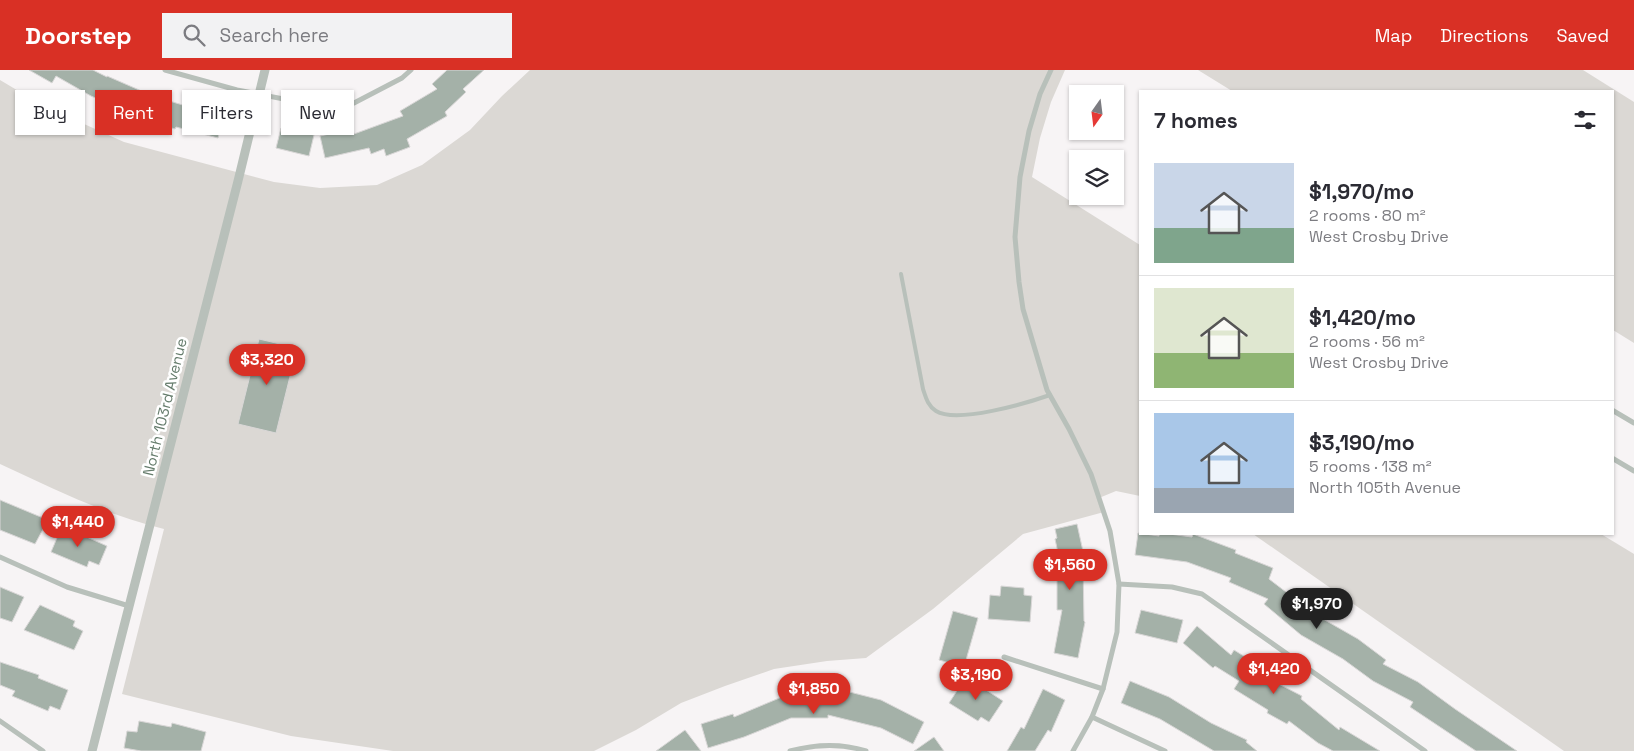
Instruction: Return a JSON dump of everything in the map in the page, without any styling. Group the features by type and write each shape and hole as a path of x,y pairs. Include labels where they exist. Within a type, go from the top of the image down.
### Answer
{"street":[{"path":"165,70 237,90"},
{"name":"North 103rd Avenue","path":"260,90 265,70"},
{"path":"271,96 325,107 354,103 402,78 411,70"},
{"path":"1051,70 1040,94 1027,140 1020,177 1015,237 1023,309 1034,352 1050,395 1091,474 1110,531 1119,584 1117,632 1103,689 1092,717 1073,751"},
{"name":"North 103rd Avenue","path":"92,751 249,135"},
{"path":"1614,411 1634,423"},
{"path":"1614,459 1634,471"},
{"path":"0,557 67,587 129,606"},
{"path":"1119,584 1172,587 1202,594 1425,751"},
{"path":"1004,657 1103,689"},
{"path":"1092,717 1165,751"},
{"path":"0,720 43,751"},
{"path":"790,751 819,745 852,747 866,751"}],"lane":[{"path":"901,274 923,389 931,408 950,415 973,414 1027,403 1050,395"}],"shaded area":[{"path":"530,70 1065,70 1051,102 1040,138 1032,177 1069,200 1069,205 1076,205 1139,244 1139,496 1116,491 1099,498 1104,512 1023,534 933,609 866,658 827,661 774,669 681,703 636,730 594,751 393,751 291,736 122,694 164,529 101,509 0,464 0,80 17,90 15,90 15,135 85,135 85,124 95,129 95,135 108,135 124,142 274,182 320,188 377,185 422,165 470,130"},
{"path":"1198,70 1583,70 1634,102 1634,343 1614,331 1614,90 1230,90"},
{"path":"1254,535 1603,535 1634,554 1634,751 1564,751"}],"building":[{"path":"29,70 93,70 139,90 95,90 95,98 85,93 85,90 80,90 56,76 52,83"},
{"path":"447,70 484,70 463,89 466,92 445,112 447,116 407,139 410,147 386,156 384,149 371,154 369,148 325,158 320,136 354,135 403,116 400,111 437,89 432,84"},
{"path":"172,102 182,105 182,129 176,127 175,129 172,128"},
{"path":"281,128 281,135 314,135 309,156 276,148"},
{"path":"207,135 219,135 218,138"},
{"path":"259,339 297,348 276,433 238,424"},
{"path":"0,500 48,520 35,544 0,530"},
{"path":"1077,524 1086,565 1083,565 1085,622 1078,658 1054,653 1062,610 1057,610 1057,576 1063,576 1055,539 1057,538 1055,529"},
{"path":"62,526 107,546 99,565 89,561 87,567 51,552"},
{"path":"1138,533 1139,535 1159,536 1177,535 1192,537 1196,535 1236,550 1235,553 1273,568 1269,579 1316,615 1358,639 1386,660 1383,664 1418,682 1517,751 1476,751 1410,707 1413,702 1373,681 1343,659 1301,635 1264,604 1268,599 1229,582 1231,578 1187,562 1135,555"},
{"path":"1001,586 1024,588 1024,595 1032,596 1030,622 988,619 990,595 1000,596"},
{"path":"0,587 24,597 12,622 0,618"},
{"path":"40,605 75,621 73,626 83,631 74,650 24,630"},
{"path":"1141,610 1183,620 1177,643 1135,633"},
{"path":"953,611 978,618 964,667 939,660"},
{"path":"1197,626 1231,655 1234,650 1271,673 1267,678 1302,696 1301,699 1339,730 1340,727 1380,751 1333,751 1318,743 1289,721 1287,724 1267,713 1268,710 1234,689 1239,681 1215,666 1213,668 1183,643"},
{"path":"0,662 39,675 38,678 68,690 60,710 50,706 48,711 12,696 15,691 0,685"},
{"path":"966,677 1003,701 989,722 981,717 978,721 949,703"},
{"path":"1130,681 1169,697 1211,723 1247,740 1246,742 1257,751 1214,751 1160,719 1121,703"},
{"path":"789,687 830,687 881,700 924,722 913,744 881,728 828,715 828,718 791,718 744,737 708,748 701,724 733,714 734,717 789,694"},
{"path":"1043,689 1065,700 1051,732 1048,730 1035,751 1007,751 1021,727 1024,729"},
{"path":"139,721 171,727 172,723 206,732 201,751 141,751 124,748 127,731 137,732"},
{"path":"685,730 701,751 656,751"},
{"path":"934,737 944,751 914,751"}]}
